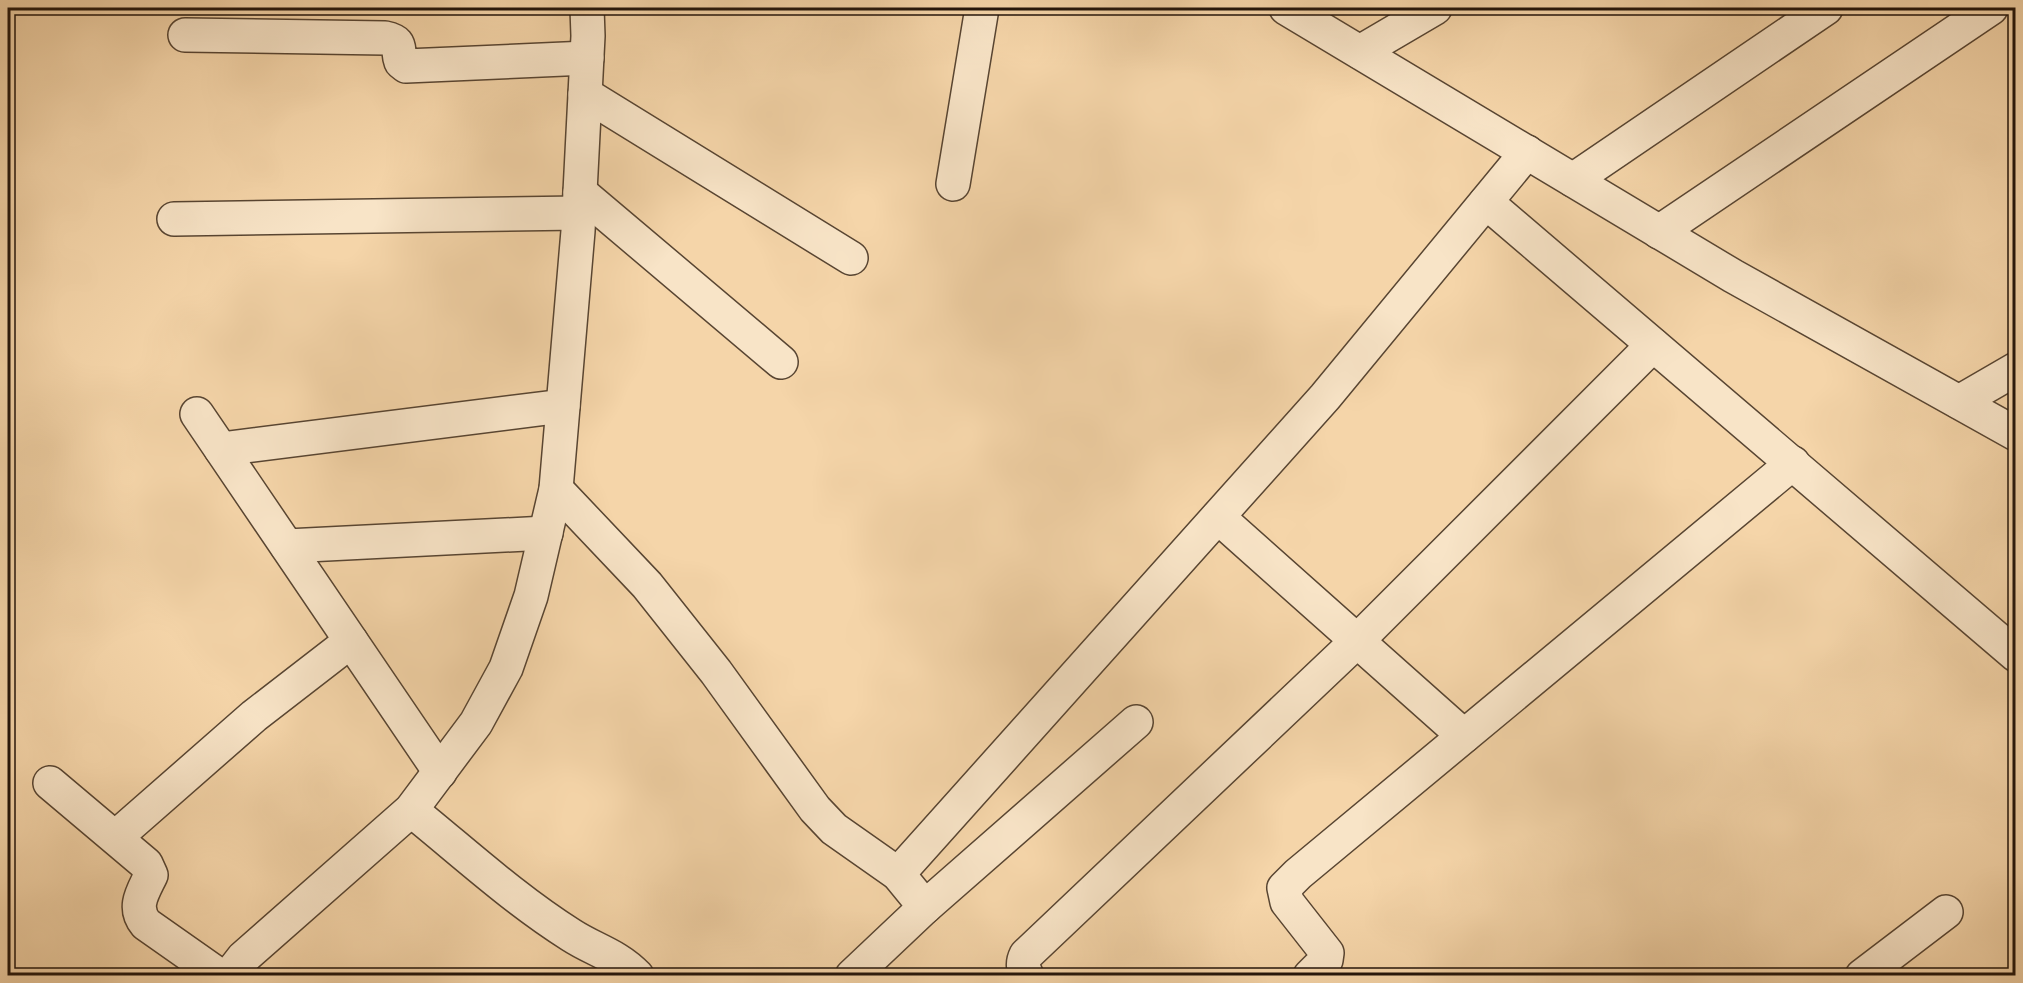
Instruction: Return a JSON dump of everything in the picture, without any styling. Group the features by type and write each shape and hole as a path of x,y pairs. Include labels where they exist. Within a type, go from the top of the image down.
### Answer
{"street":[{"path":"229,975 243,958 411,810 476,723 506,668 531,596 556,489 580,202 587,58 587,8"},
{"path":"953,184 982,8"},
{"path":"1286,8 1733,276 2016,434"},
{"path":"1360,52 1435,8"},
{"path":"1573,180 1826,8"},
{"path":"1659,232 1991,8"},
{"path":"185,35 385,38 398,44 401,62 406,66 587,58"},
{"path":"585,94 851,258"},
{"path":"898,874 1325,397 1527,152"},
{"path":"174,219 580,202 782,362"},
{"path":"1485,202 2016,655"},
{"path":"1027,975 1023,968 1026,955 1357,641 1653,345"},
{"path":"1959,402 2016,369"},
{"path":"221,449 563,406"},
{"path":"197,414 440,772"},
{"path":"1310,975 1326,960 1327,953 1287,902 1284,888 1792,463"},
{"path":"556,489 647,585 716,672 815,809 834,829 898,874 925,907"},
{"path":"1218,517 1464,736"},
{"path":"287,546 546,533"},
{"path":"116,837 254,717 351,641"},
{"path":"852,975 925,907 1136,722"},
{"path":"51,783 140,856 150,870 151,875 138,903 138,911 146,924 220,975"},
{"path":"411,810 535,909 571,935 610,954 637,975"},
{"path":"1862,975 1946,912"}]}
